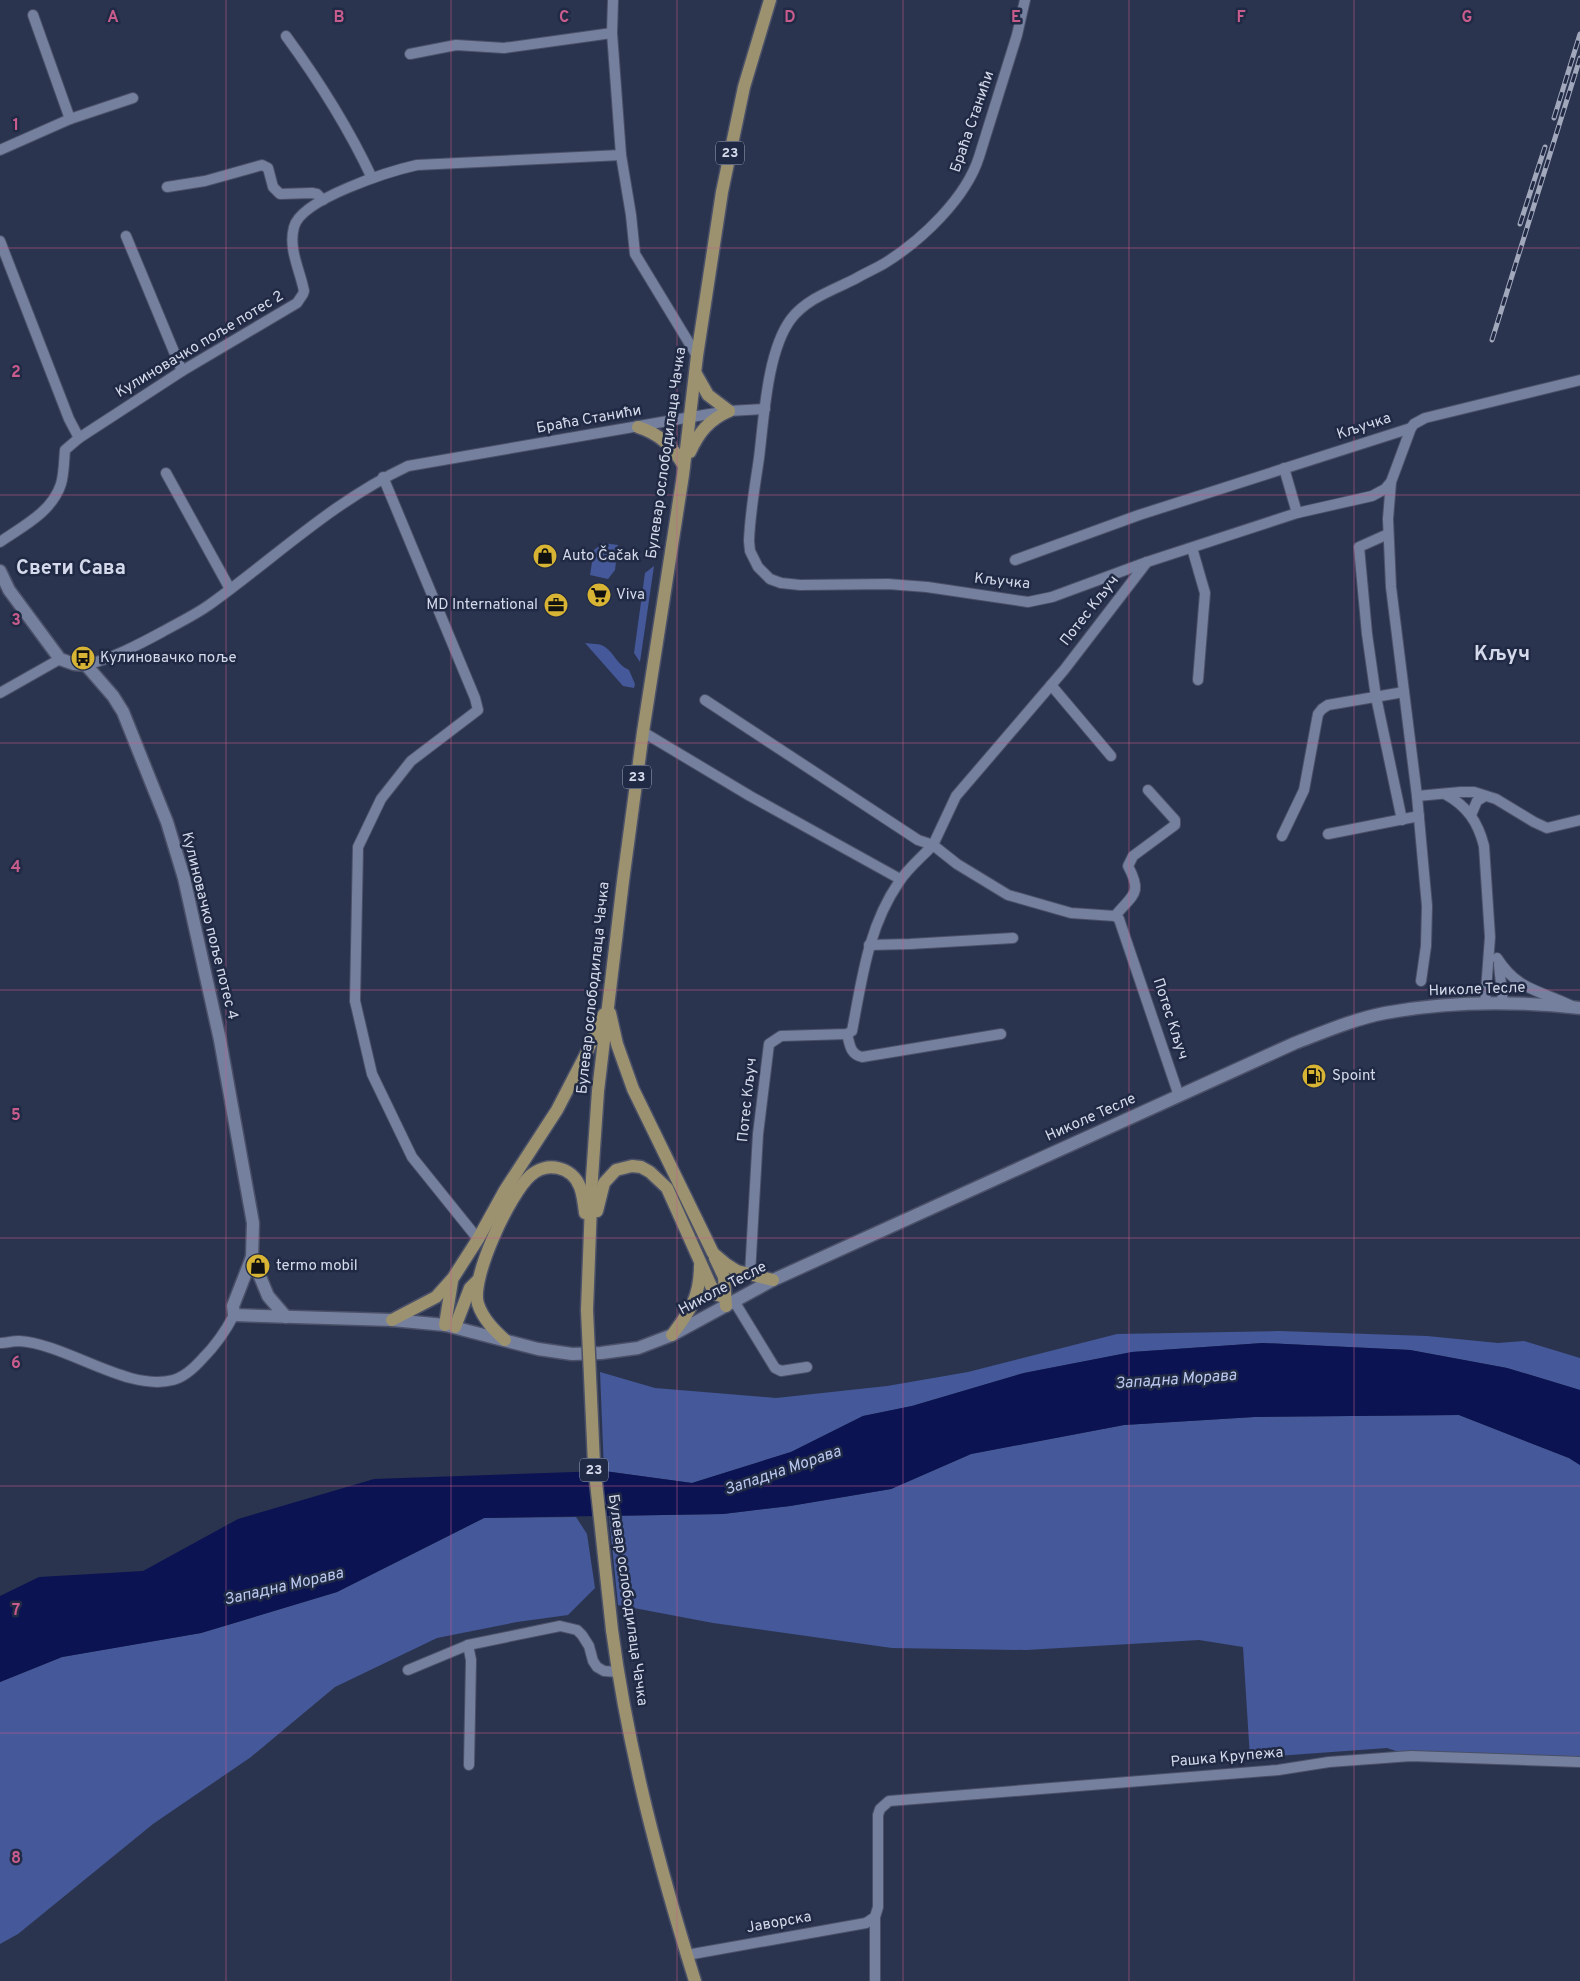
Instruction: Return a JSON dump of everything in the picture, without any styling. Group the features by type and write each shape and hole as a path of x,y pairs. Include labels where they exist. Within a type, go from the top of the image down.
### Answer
{"main road":[{"name":"Булевар ослободилаца Чачка","path":"695,1981 651,1832 618,1672 612,1630 594,1464 587,1310 590,1227 598,1091 623,881 643,732 684,466 697,356 730,149 751,63 770,0"},
{"path":"696,374 708,395 729,411"},
{"path":"684,466 696,438 705,425 717,416 729,411"},
{"path":"638,427 658,435 671,446 684,466"},
{"path":"392,1320 436,1297 453,1278 478,1239 505,1190 557,1110 608,1007"},
{"path":"608,1007 613,1020 616,1044 633,1089 713,1253 724,1278 728,1302"},
{"path":"590,1227 596,1215 602,1188 607,1179 616,1170 626,1166 642,1167 655,1175 667,1188 710,1286 728,1302"},
{"path":"505,1340 494,1329 481,1310 476,1290 486,1256 511,1203 523,1183 539,1169 558,1167 574,1178 581,1189 585,1214 590,1227"},
{"path":"713,1253 732,1268 773,1280"},
{"path":"672,1335 686,1317 698,1294 700,1264"},
{"path":"450,1326 453,1278"},
{"path":"450,1326 470,1288 479,1279"}],"street":[{"path":"613,0 612,33 621,155 631,215 635,254 697,356"},
{"name":"Браћа Станићи","path":"86,665 106,660 207,606 325,514 384,478 408,466 690,417 729,411 765,409 774,360 780,340 792,319 804,306 885,263 907,247 931,226 967,184 979,157 1017,35 1025,0"},
{"path":"32,15 70,119"},
{"path":"410,54 456,45 504,48 612,33"},
{"path":"286,36 320,83 349,132 372,178"},
{"path":"0,150 70,119 133,98"},
{"name":"Кулиновачко поље потес 2","path":"0,542 47,508 61,484 65,450 79,438 182,370 261,325 301,299 304,291 294,251 294,227 301,216 322,200 372,178 397,169 417,165 621,155"},
{"path":"167,187 205,181 262,165 268,168 273,187 280,194 312,193 317,194 322,200"},
{"path":"126,236 182,370"},
{"path":"0,241 69,419 79,438"},
{"name":"Кључка","path":"765,409 748,541 752,557 758,567 770,578 781,583 800,585 888,584 927,587 1028,602 1052,597 1147,562 1297,513 1372,496 1385,489 1391,482 1414,424 1425,418 1580,380"},
{"name":"Кључка","path":"1014,560 1139,515 1411,428"},
{"path":"1284,468 1297,513"},
{"path":"166,474 230,588"},
{"path":"384,478 472,689 478,710 411,761 381,800 358,847 355,1001 372,1074 412,1157 478,1239"},
{"path":"1391,482 1388,534 1391,587 1417,796 1427,906 1426,946 1422,981"},
{"path":"1388,534 1359,547 1367,634 1376,697 1402,820"},
{"path":"1192,548 1205,594 1198,680"},
{"name":"Потес Кључ","path":"750,1274 758,1134 769,1044 781,1036 847,1034 852,1031 869,945 886,902 900,880 933,845 956,796 1051,685 1147,562"},
{"path":"0,571 9,590 60,659 74,664 86,665"},
{"path":"0,693 60,659"},
{"name":"Кулиновачко поље потес 4","path":"86,665 113,696 123,712 167,822 184,878 220,1040 253,1223 252,1258 232,1306 234,1315"},
{"path":"1051,685 1111,756"},
{"path":"1282,836 1304,790 1318,714 1322,709 1328,705 1404,692"},
{"path":"705,700 918,840 933,845 957,864 1008,895 1071,913 1115,916 1135,892 1136,885 1128,866 1133,856 1175,825 1175,820 1148,790"},
{"path":"643,732 750,796 900,880"},
{"path":"1417,796 1461,792 1485,796 1496,799 1542,827 1554,828 1580,820"},
{"path":"1446,794 1472,815 1484,846 1490,937 1485,1004"},
{"path":"1472,815 1477,801 1485,796"},
{"path":"1328,834 1419,816"},
{"name":"Потес Кључ","path":"1115,916 1120,919 1179,1096"},
{"path":"1490,937 1501,971 1504,1004"},
{"path":"869,945 1013,938"},
{"path":"1497,958 1506,972 1521,984 1556,997 1578,1008"},
{"name":"Николе Тесле","path":"505,1340 548,1351 572,1354 601,1353 638,1348 672,1335 728,1302 773,1280 1295,1044 1353,1022 1384,1013 1417,1008 1504,1004 1578,1008"},
{"path":"847,1034 852,1052 862,1057 1001,1034"},
{"name":"Кулиновачко поље потес 4","path":"252,1258 268,1296 286,1317"},
{"path":"728,1302 774,1368 781,1371 807,1367"},
{"path":"0,1343 19,1341 39,1346 129,1377 152,1382 174,1380 190,1371 217,1344 234,1315 392,1320 450,1326 505,1340"},
{"path":"408,1670 468,1645 547,1627 566,1626 578,1630 582,1635 589,1646 593,1662 597,1667 604,1671 618,1672"},
{"path":"468,1645 471,1660 469,1765"},
{"name":"Рашка Крупежа","path":"875,1917 878,1906 878,1815 880,1809 890,1801 1278,1770 1328,1762 1411,1756 1580,1762"},
{"path":"875,1917 875,1981"},
{"name":"Јаворска","path":"687,1955 866,1923 875,1917"}],"shaded area":[{"path":"603,543 618,545 615,570 608,579 590,575 594,550"},
{"path":"654,566 640,662 634,653 645,573"},
{"path":"585,643 605,647 629,670 635,684 634,688 623,686"},
{"path":"1279,1331 1427,1336 1498,1343 1524,1341 1580,1358 1580,1390 1507,1368 1410,1350 1263,1343 1132,1352 1024,1373 912,1406 863,1416 791,1452 692,1483 604,1471 600,1372 655,1388 776,1398 887,1386 968,1372 1117,1334"},
{"path":"1459,1415 1569,1458 1580,1465 1580,1762 1411,1756 1387,1748 1250,1758 1243,1647 1199,1640 1026,1650 892,1648 713,1623 618,1605 609,1516 723,1514 790,1506 891,1489 971,1454 1124,1425 1254,1417"},
{"path":"576,1517 587,1534 595,1588 568,1615 517,1622 437,1638 335,1687 251,1757 153,1824 18,1934 0,1944 0,1682 62,1657 201,1633 337,1592 484,1518"}],"water":[{"name":"Западна Морава","path":"1263,1343 1410,1350 1507,1368 1580,1390 1580,1465 1569,1458 1459,1415 1254,1417 1124,1425 971,1454 891,1489 790,1506 723,1514 484,1518 337,1592 201,1633 62,1657 0,1682 0,1596 39,1577 143,1571 238,1519 374,1479 604,1471 692,1483 791,1452 863,1416 912,1406 1024,1373 1132,1352"}],"railway":[{"path":"1554,118 1580,34"},
{"path":"1492,340 1580,58"},
{"path":"1520,224 1545,147"}],"place":[{"name":"Auto Čačak","path":"545,556"},
{"name":"Viva","path":"599,595"},
{"name":"MD International","path":"556,605"},
{"name":"Кулиновачко поље","path":"83,658"},
{"name":"Spoint","path":"1314,1076"},
{"name":"termo mobil","path":"258,1266"}],"district":[{"name":"Свети Сава","path":"71,569"},
{"name":"Кључ","path":"1502,655"}]}
